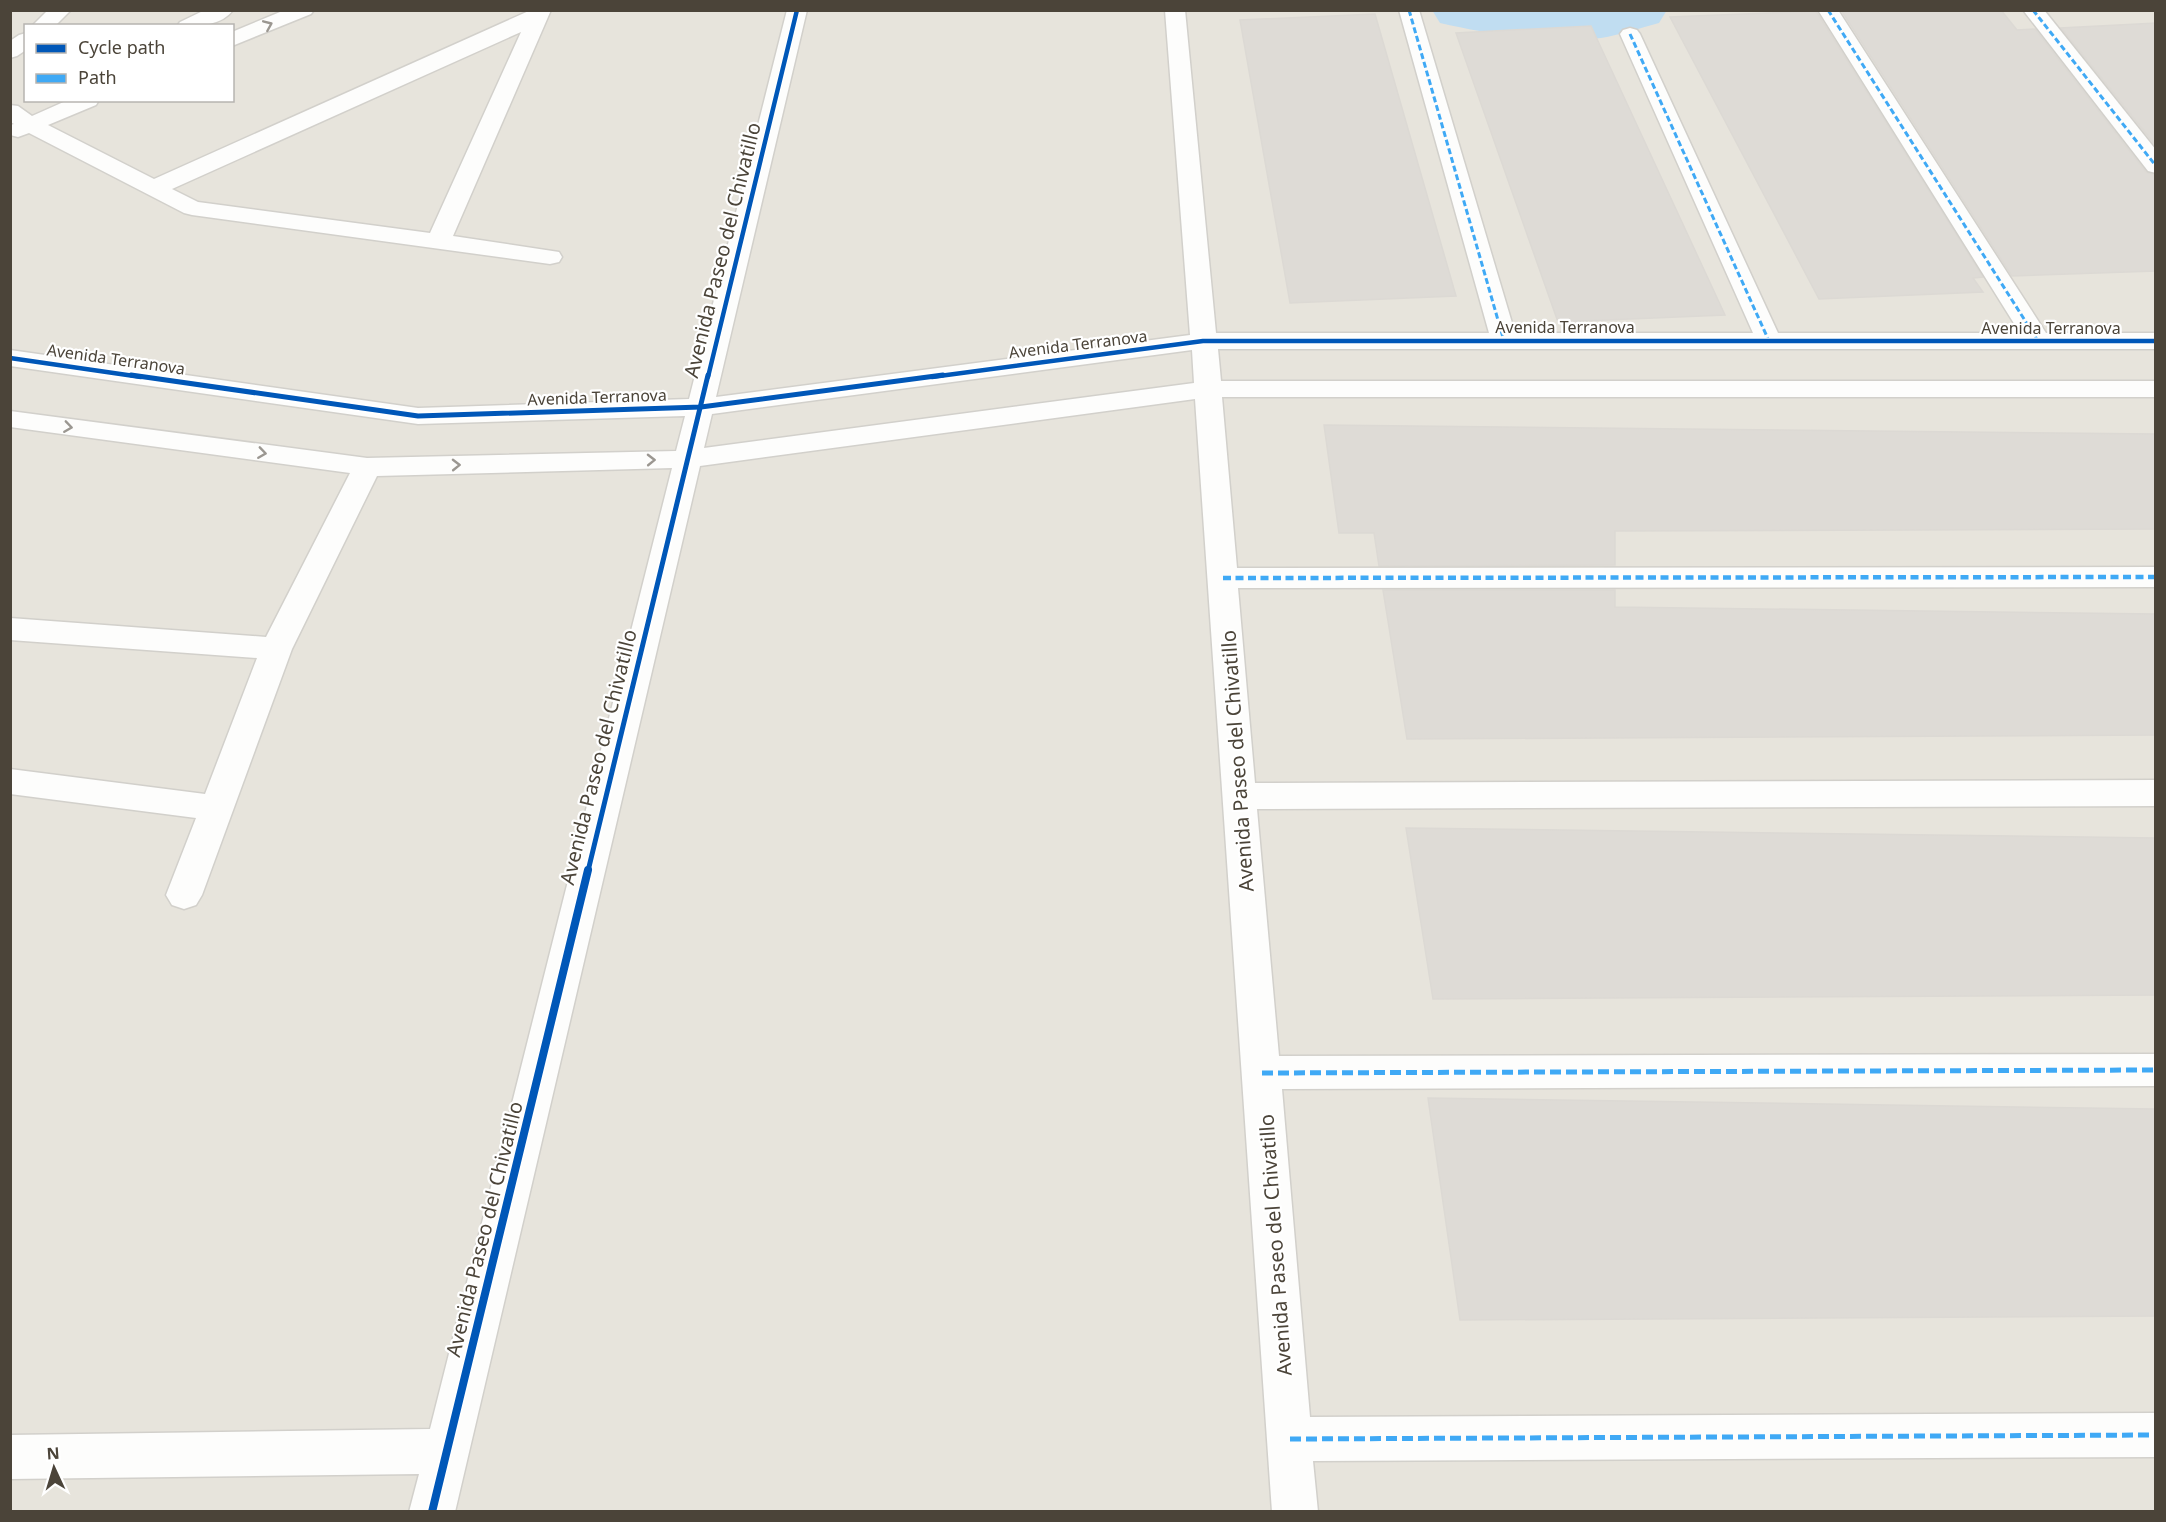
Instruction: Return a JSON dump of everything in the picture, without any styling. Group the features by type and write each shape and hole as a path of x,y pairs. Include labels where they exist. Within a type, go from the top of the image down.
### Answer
{"street":[{"path":"44,24 61,10"},
{"path":"192,24 223,10"},
{"path":"234,39 304,10"},
{"name":"Avenida Paseo del Chivatillo","path":"432,1512 797,10"},
{"name":"Avenida Paseo del Chivatillo","path":"1175,10 1208,389 1295,1512"},
{"path":"1409,10 1504,341"},
{"path":"1828,10 2038,341"},
{"path":"2033,10 2156,166"},
{"path":"154,188 540,14"},
{"path":"438,242 540,14"},
{"path":"1630,34 1769,341"},
{"path":"10,52 24,41"},
{"path":"20,129 83,102"},
{"path":"10,111 20,129 154,188 192,208 550,257"},
{"name":"Avenida Terranova","path":"10,358 418,416 701,407 1203,341 2156,341"},
{"path":"10,419 367,467 688,459 1208,389 2156,389"},
{"path":"184,895 276,649 367,467"},
{"path":"1223,578 2156,577"},
{"path":"10,629 276,649"},
{"path":"10,781 217,808"},
{"path":"1239,796 2156,793"},
{"path":"1262,1073 2156,1070"},
{"path":"1290,1439 2156,1435"},
{"path":"10,1457 447,1451"}],"shaded area":[{"path":"11,11 2155,11 2155,1511 11,1511"}],"building":[{"path":"1841,10 2001,10 2017,30 2035,29 2146,172 2156,175 2156,271 2012,276"},
{"path":"1816,11 1983,277 1973,278 1983,292 1819,299 1670,17"},
{"path":"1375,14 1456,296 1290,303 1240,20"},
{"path":"2156,23 2156,146 2061,28"},
{"path":"1591,26 1725,315 1558,322 1456,33"},
{"path":"1324,425 2156,434 2156,529 1615,531 1615,565 1379,566 1374,533 1339,533"},
{"path":"1383,590 1615,590 1615,607 2156,614 2156,735 1407,739"},
{"path":"1406,828 2156,838 2156,995 1433,999"},
{"path":"1428,1098 2156,1109 2156,1316 1460,1320"}],"waterway":[{"path":"1461,10 1546,21 1601,20 1638,10"}],"marked path":[{"path":"1409,10 1504,341"},
{"path":"1828,10 2038,341"},
{"path":"2033,10 2156,166"},
{"path":"1630,34 1769,341"},
{"path":"1223,578 2156,577"},
{"path":"1262,1073 2156,1070"},
{"path":"1290,1439 2156,1435"}],"cycle path":[{"path":"432,1512 797,10"},
{"path":"10,358 418,416 701,407 1203,341 2156,341"}]}
